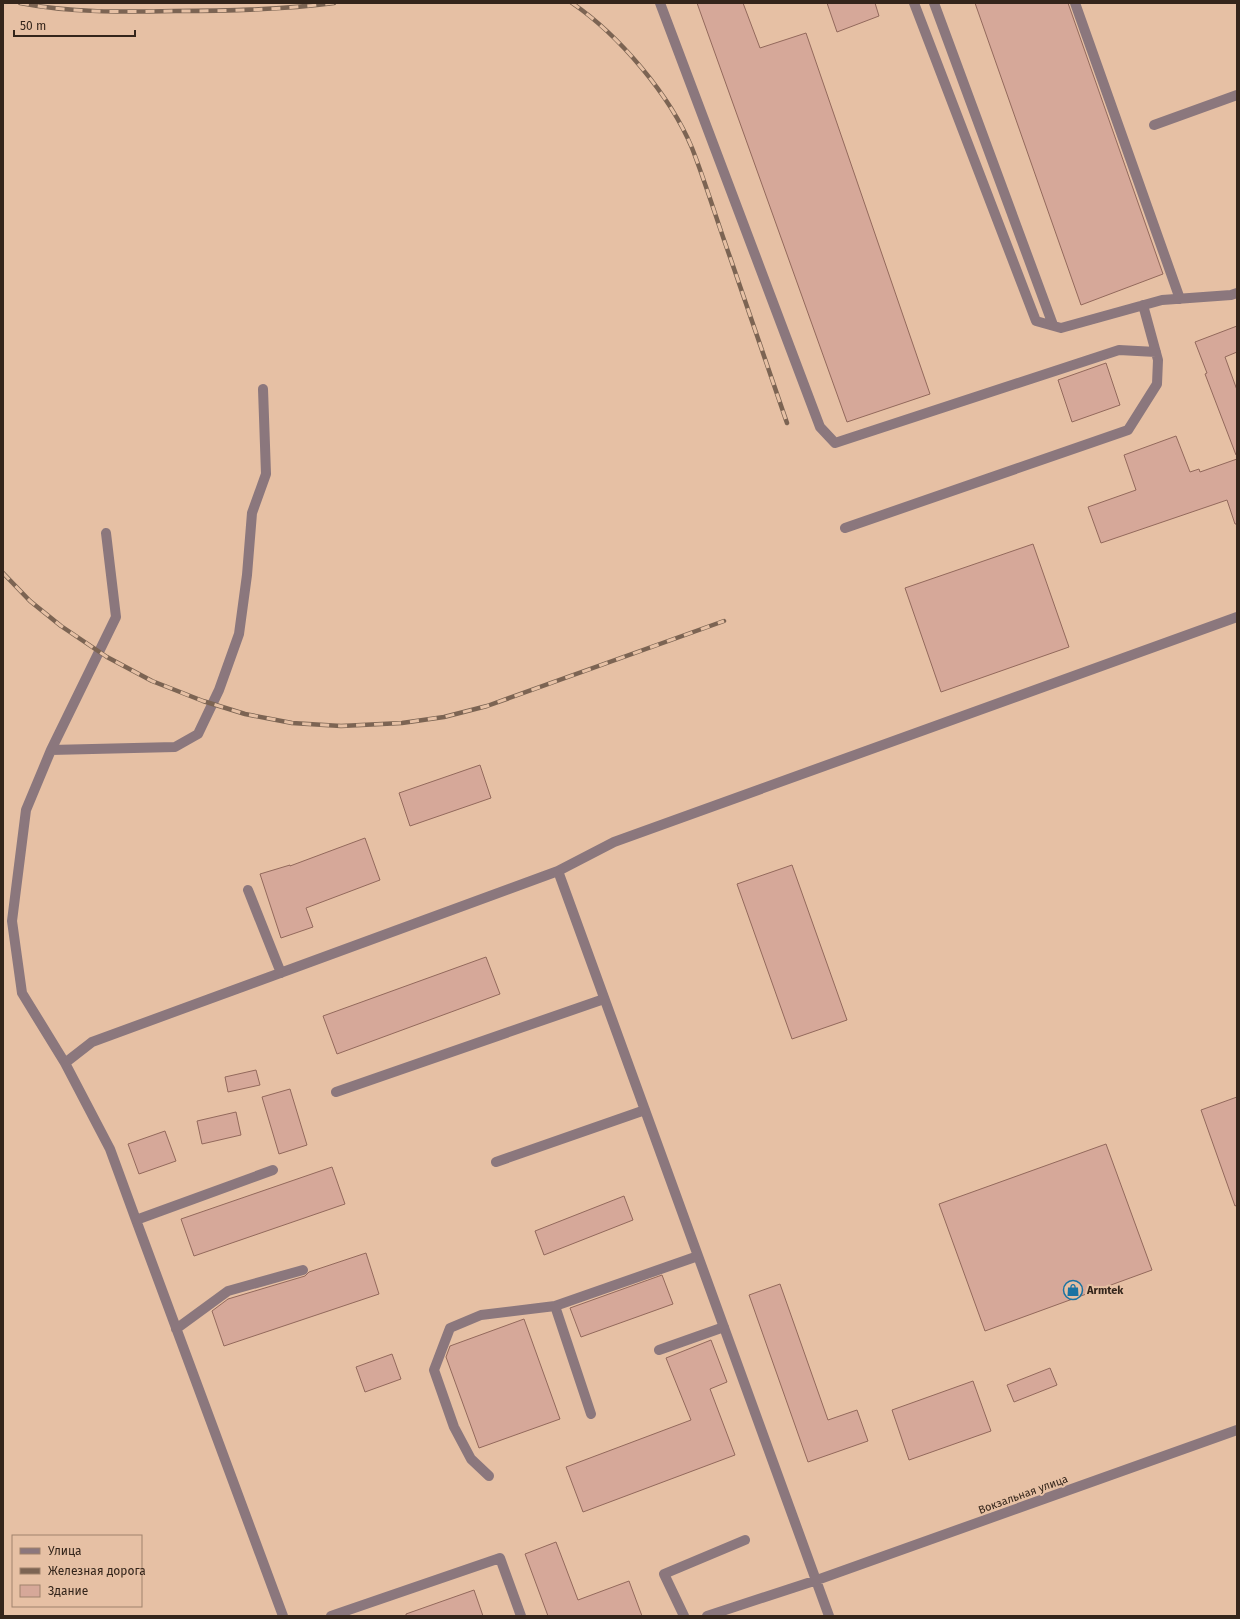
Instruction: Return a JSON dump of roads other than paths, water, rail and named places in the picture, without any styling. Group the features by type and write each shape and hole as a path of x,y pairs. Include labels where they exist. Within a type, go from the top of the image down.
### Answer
{"street":[{"path":"660,3 820,427 835,443 1119,350 1156,352"},
{"path":"914,3 1036,321 1061,328 1162,300 1232,295 1237,293"},
{"path":"934,3 1053,325"},
{"path":"1075,3 1180,299"},
{"path":"1154,124 1237,95"},
{"path":"845,528 1128,430 1157,384 1158,360 1143,305"},
{"path":"51,750 174,747 198,734 219,690 239,634 247,575 252,513 266,474 263,389"},
{"path":"106,533 116,617 51,750 26,810 12,922 22,993 65,1063 110,1149 283,1616"},
{"path":"65,1063 92,1042 558,871 614,842 1237,617"},
{"path":"558,871 829,1616"},
{"path":"248,890 281,973"},
{"path":"336,1092 604,1000"},
{"path":"496,1162 645,1110"},
{"path":"136,1220 273,1170"},
{"path":"489,1476 471,1459 454,1427 434,1370 450,1328 481,1315 555,1306 698,1256"},
{"path":"176,1329 228,1291 303,1270"},
{"path":"555,1306 591,1414"},
{"path":"659,1350 724,1327"},
{"name":"Вокзальная улица","path":"708,1616 817,1580 1237,1430"},
{"path":"684,1616 664,1574 745,1540"},
{"path":"331,1616 500,1558 521,1616"}],"railway":[{"path":"20,3 58,9 136,12 254,10 334,3"},
{"path":"572,3 590,16 625,49 657,87 671,107 682,128 692,148 702,175 787,423"},
{"path":"3,573 30,601 61,626 107,657 152,681 203,701 245,714 292,723 341,726 402,723 444,717 487,706 724,621"}],"place":[{"name":"Armtek","path":"1073,1290"}]}
